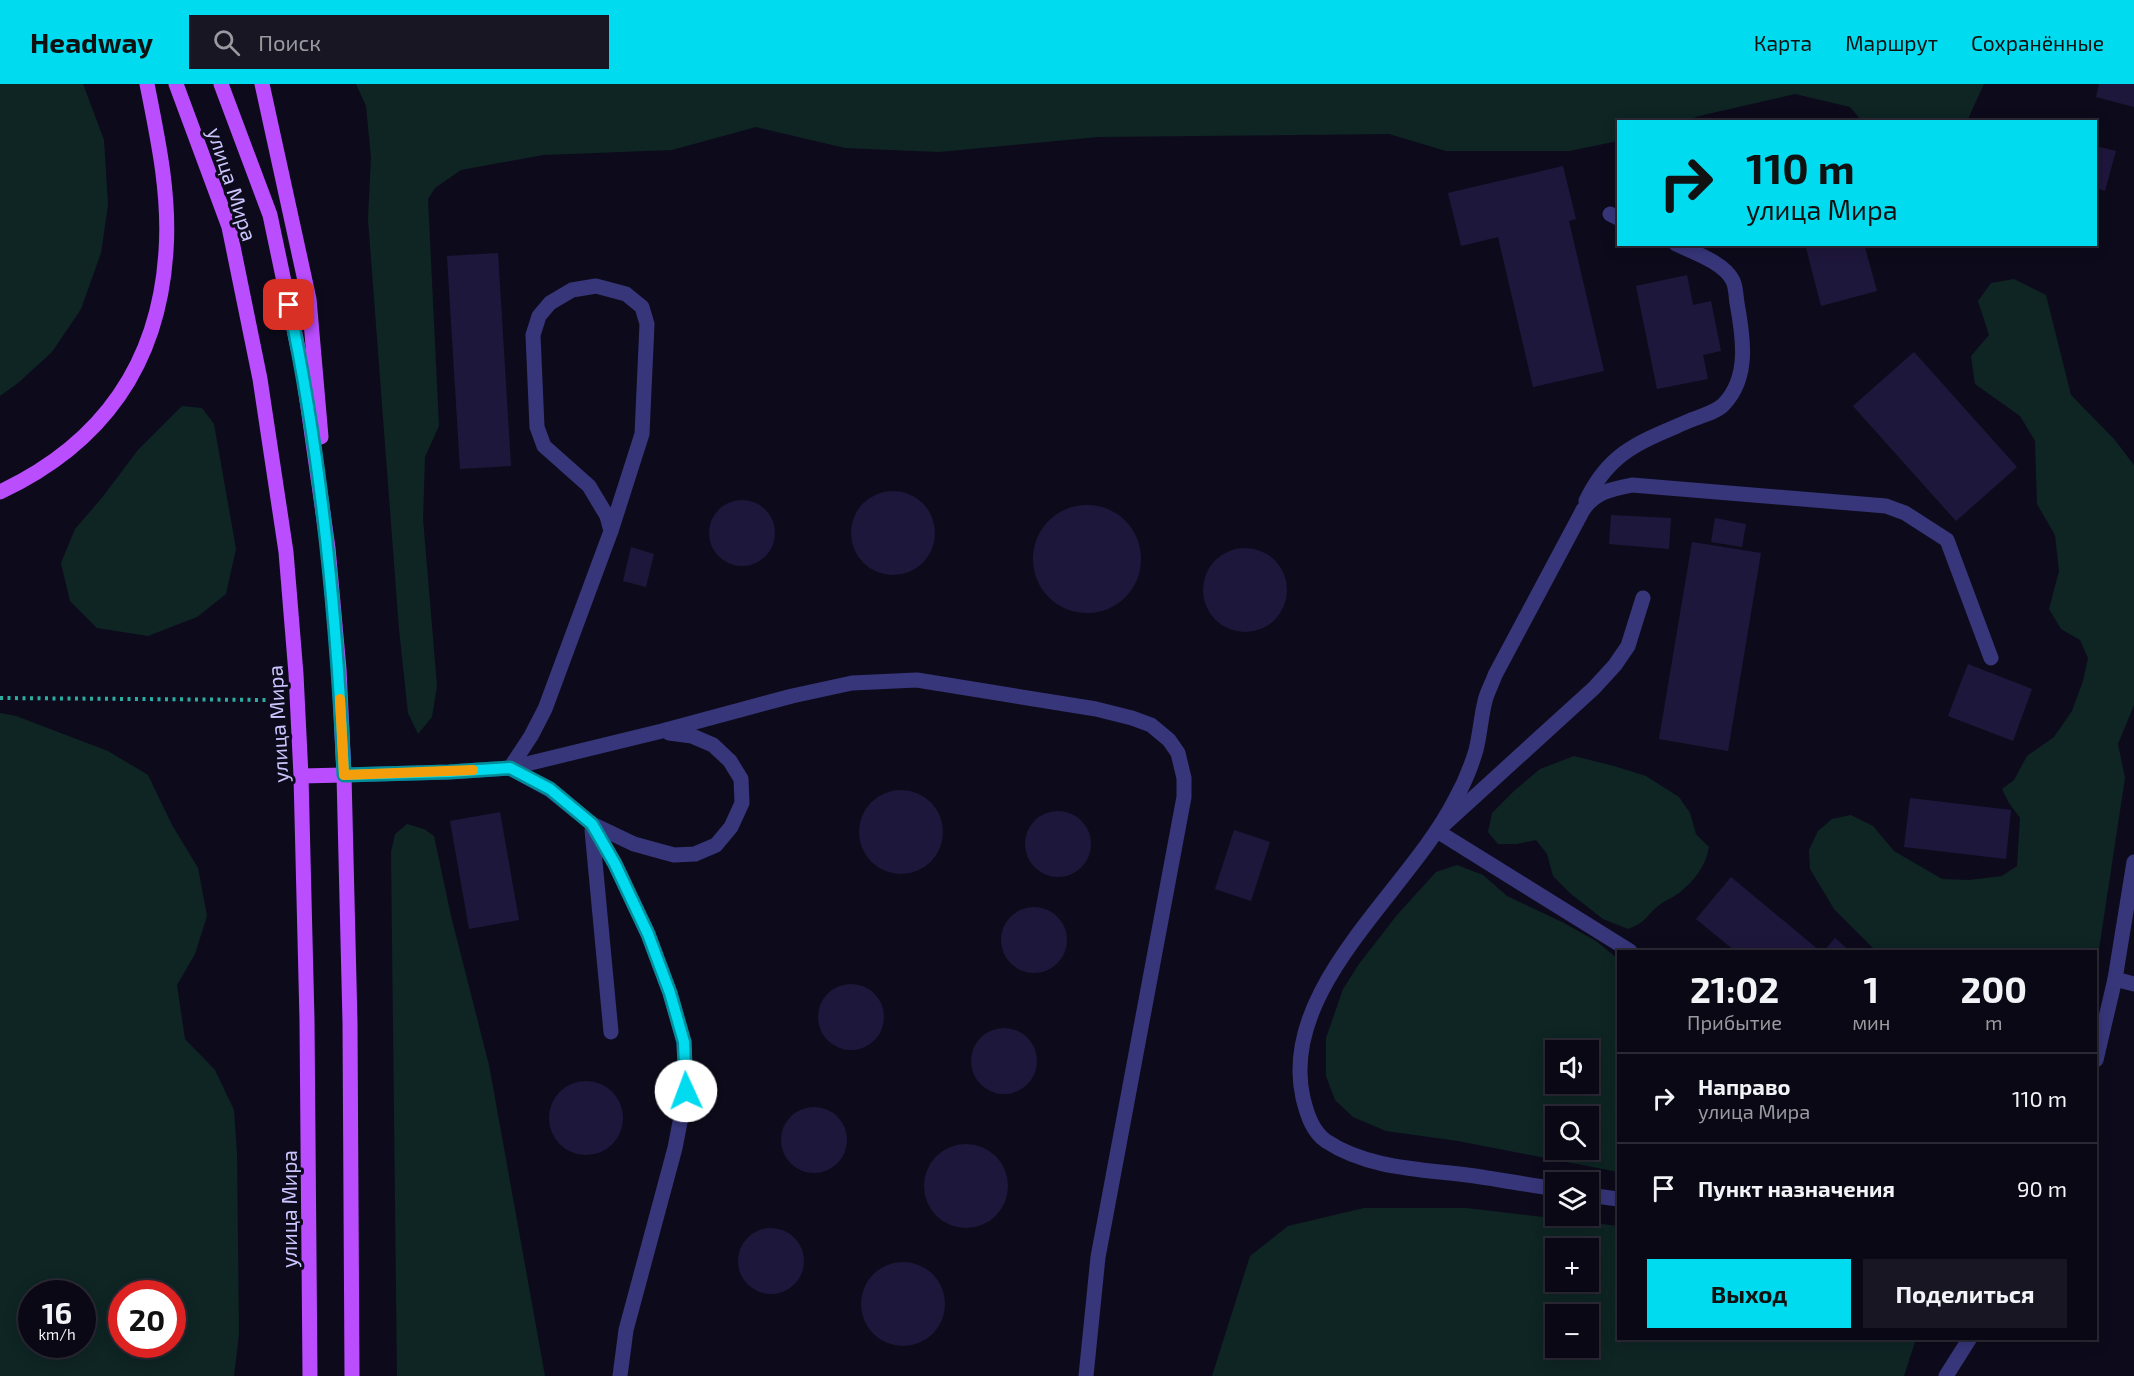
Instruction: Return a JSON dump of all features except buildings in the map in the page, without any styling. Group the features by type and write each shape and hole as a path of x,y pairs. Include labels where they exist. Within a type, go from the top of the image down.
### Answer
{"main road":[{"path":"0,492 57,459 103,419 130,381 149,340 160,300 166,250 165,196 161,157 147,84"},
{"name":"улица Мира","path":"176,84 229,227 260,379 286,552 296,674 301,776 308,1020 310,1376"},
{"name":"улица Мира","path":"221,84 270,215 303,372 328,548 339,669 344,775 350,1023 352,1376"},
{"path":"262,84 309,299 318,391 328,548"},
{"path":"301,776 344,775"}],"street":[{"path":"1545,1187 1378,1163 1350,1155 1324,1139 1308,1118 1301,1090 1299,1057 1307,1021 1318,995 1339,962 1437,831 1455,801 1475,750 1485,700 1495,675 1583,510 1594,484 1616,458 1642,441 1723,406 1733,391 1742,366 1744,342 1733,280 1716,263 1680,246"},
{"path":"510,768 531,736 544,709 610,531 642,434 647,324 642,307 626,294 596,286 572,290 550,303 540,316 533,335 537,427 544,446 589,486 607,516 610,531"},
{"path":"1583,510 1597,495 1611,489 1632,485 1886,506 1905,513 1947,540 1991,658"},
{"path":"1437,831 1594,688 1615,665 1628,646 1643,598"},
{"path":"344,775 510,768 662,732 792,696 852,683 917,680 1096,709 1151,725 1169,740 1178,753 1184,778 1184,796 1098,1257 1086,1376"},
{"path":"510,768 550,789 592,824 634,844 674,855 695,854 716,845 731,827 742,803 741,779 730,761 713,745 692,736 662,732"},
{"path":"592,824 611,1032"},
{"path":"592,824 615,864 648,934 670,993 684,1042 686,1091 675,1148 626,1330 620,1376"},
{"path":"1437,831 1628,950"},
{"path":"2097,1056 2115,979 2134,862"},
{"path":"2115,979 2134,984"},
{"path":"1599,1196 1617,1199"},
{"path":"1956,1340 1957,1358"},
{"path":"1946,1376 1969,1340"}],"path":[{"path":"0,698 268,700"}],"green space":[{"path":"0,84 83,84 104,140 108,205 101,253 81,309 52,352 0,396"},
{"path":"356,84 1984,84 1967,120 1861,120 1850,107 1795,94 1688,120 1617,120 1617,141 1569,151 1446,151 1389,134 1098,137 939,152 845,148 756,127 672,150 543,155 461,170 435,188 428,199 439,426 425,457 423,519 437,686 432,717 418,734 408,713 399,629 368,219 371,157 366,106"},
{"path":"2014,279 2046,295 2071,395 2114,439 2134,465 2134,705 2118,744 2125,778 2097,962 2097,950 1875,950 1834,909 1810,869 1809,850 1818,831 1832,819 1851,815 1873,826 1894,851 1942,879 1969,880 2002,876 2017,866 2020,818 2002,789 2014,780 2027,756 2054,737 2072,711 2083,681 2088,658 2080,640 2061,629 2049,609 2059,571 2055,535 2037,504 2035,441 2020,416 1975,384 1971,356 1989,335 1978,301 1991,283"},
{"path":"182,406 202,408 214,424 236,549 226,594 197,617 148,636 97,628 70,601 61,563 75,529 138,450"},
{"path":"0,713 16,716 108,751 148,775 172,825 198,868 207,916 195,954 177,985 185,1039 215,1070 234,1110 237,1154 239,1334 234,1376 0,1376"},
{"path":"1574,756 1646,776 1679,797 1690,813 1696,834 1709,847 1702,867 1690,883 1658,906 1643,921 1628,929 1603,919 1571,894 1553,876 1547,854 1536,840 1517,844 1498,844 1488,832 1492,813 1514,791 1540,769"},
{"path":"407,824 424,829 434,836 451,916 489,1065 545,1376 397,1376 391,852 395,834"},
{"path":"1457,865 1483,875 1507,896 1596,941 1617,958 1617,1172 1556,1160 1599,1160 1599,1106 1545,1106 1545,1158 1458,1141 1386,1131 1353,1117 1335,1100 1326,1076 1326,1038 1343,989 1359,964 1397,915 1436,872"},
{"path":"1364,1208 1466,1208 1545,1217 1545,1226 1599,1226 1599,1224 1617,1226 1617,1340 1914,1340 1915,1342 1904,1376 1212,1376 1250,1256 1288,1226"}],"slow traffic":[{"path":"340,699 344,775 473,770"}],"route":[{"path":"289,305 303,372 328,548 339,669 344,775 510,768 550,789 592,824 615,864 648,934 670,993 684,1042 686,1091"}]}
